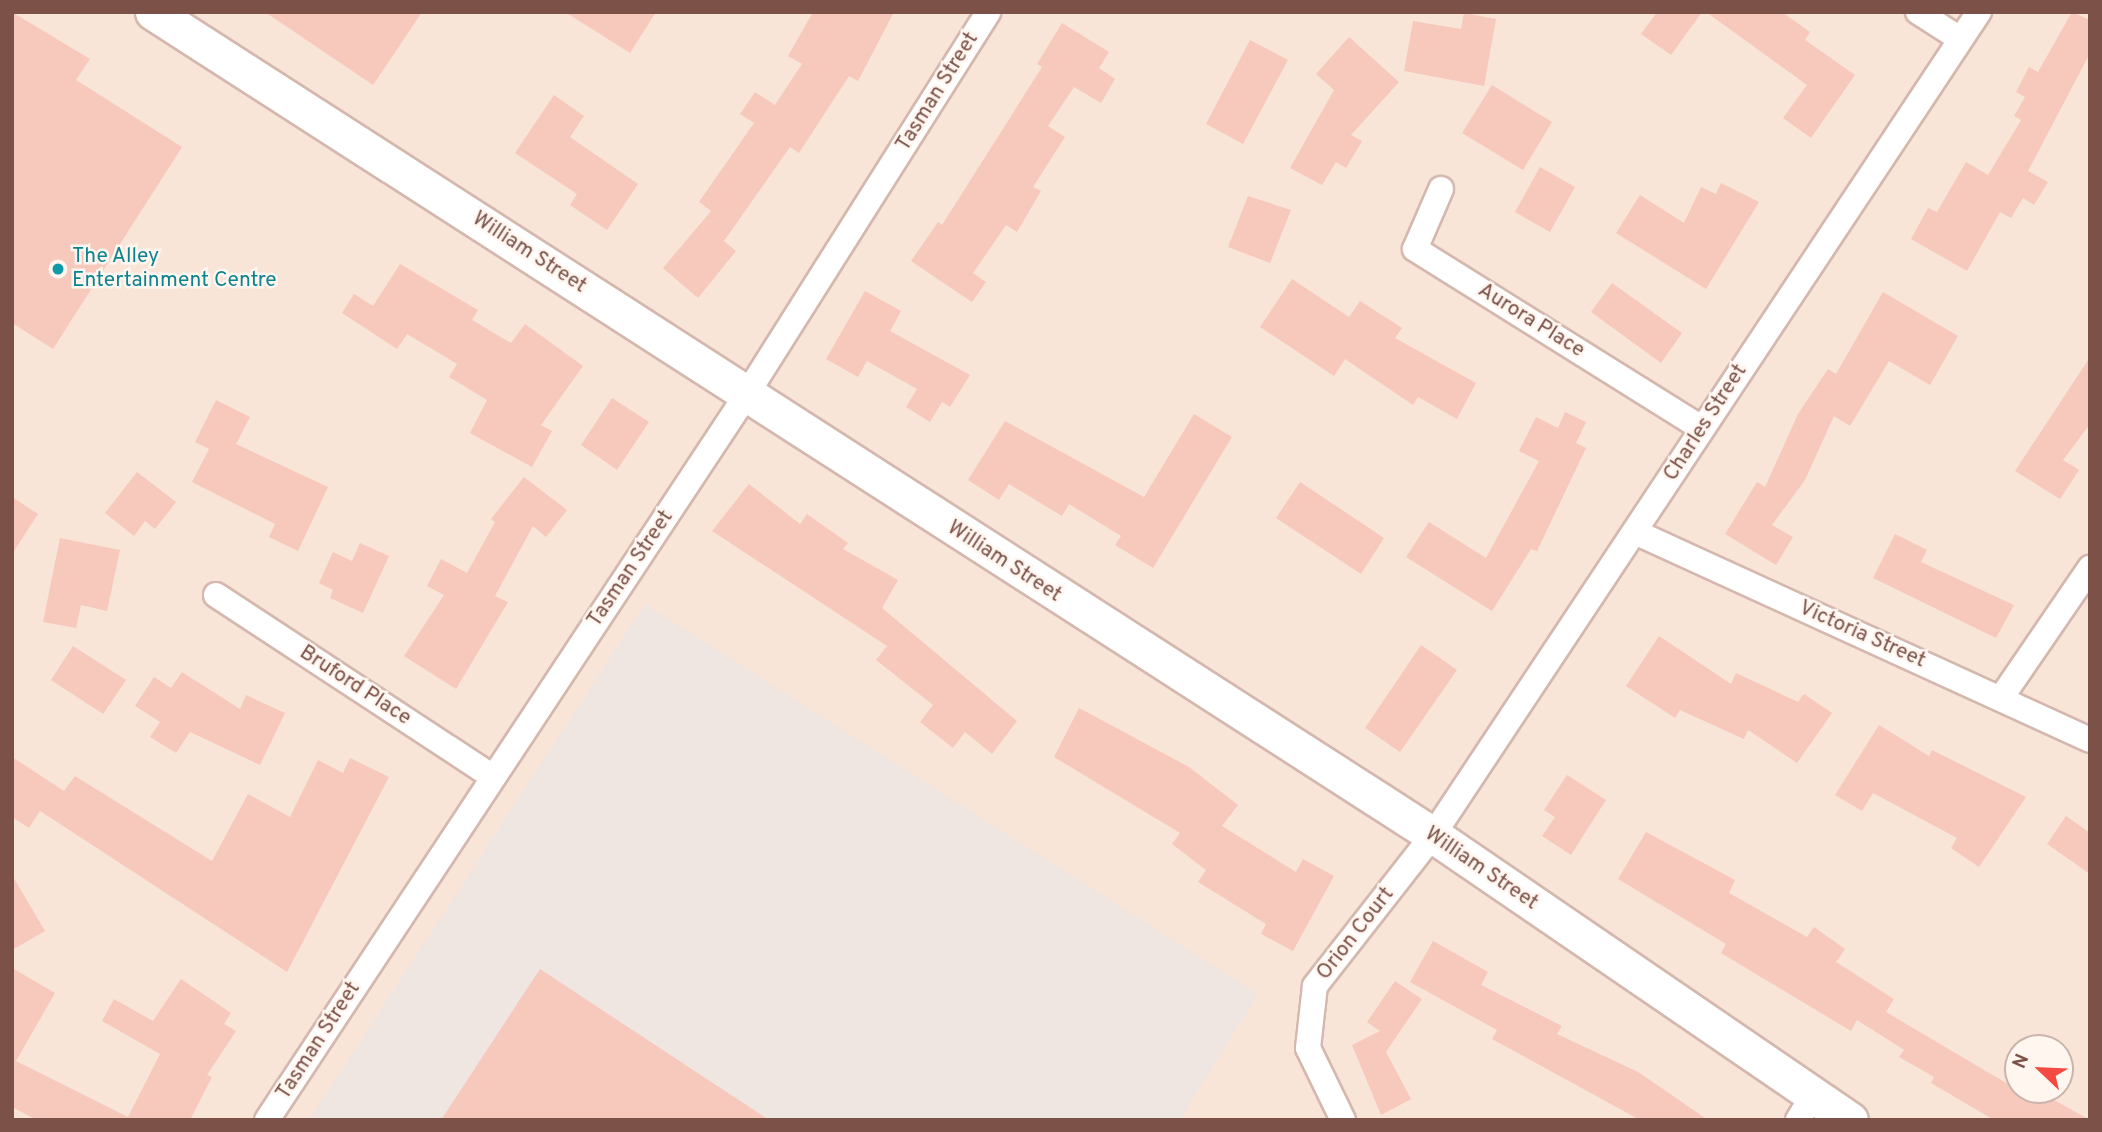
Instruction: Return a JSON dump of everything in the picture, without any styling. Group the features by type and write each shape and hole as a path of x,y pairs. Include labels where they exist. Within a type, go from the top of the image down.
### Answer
{"main road":[{"name":"William Street","path":"153,12 745,397 1433,835 1806,1108 1850,1120"}],"street":[{"name":"Tasman Street","path":"267,1120 745,397 988,12"},
{"path":"1918,12 1960,39"},
{"name":"Charles Street","path":"1433,835 1979,12"},
{"name":"Aurora Place","path":"1441,189 1415,249 1702,428"},
{"name":"Victoria Street","path":"1635,531 2090,740"},
{"path":"2001,698 2090,568"},
{"name":"Bruford Place","path":"216,595 493,777"},
{"name":"Orion Court","path":"1343,1120 1308,1048 1315,986 1433,835"}],"shaded area":[{"path":"12,12 169,12 1854,1120 12,1120"},
{"path":"174,12 2090,12 2090,1120 1866,1120"},
{"path":"645,604 1258,994 1180,1120 309,1120"}],"building":[{"name":"The Alley Entertainment Centre","path":"12,12 90,59 76,80 182,147 53,349 12,323"},
{"path":"265,12 422,12 373,85"},
{"path":"565,12 656,12 630,53"},
{"path":"813,12 894,12 858,81 849,76 799,153 790,147 724,241 736,251 698,298 663,268 711,211 699,202 754,123 740,114 755,92 775,105 802,64 788,56"},
{"path":"1657,12 1702,12 1671,55 1641,34"},
{"path":"1706,12 1782,12 1810,32 1805,40 1855,75 1811,138 1783,118 1807,85"},
{"path":"2072,12 2090,20 2090,53 2028,171 2048,182 2034,205 2023,198 2011,218 2000,212 1967,271 1911,239 1928,208 1937,212 1966,162 1988,175 2021,120 2014,116 2025,97 2016,92 2029,67 2038,72"},
{"path":"1464,13 1496,19 1484,86 1404,71 1413,21 1461,29"},
{"path":"1062,23 1109,52 1099,68 1115,79 1101,103 1074,87 1048,126 1065,137 1033,187 1041,191 1017,232 1006,225 973,273 986,282 972,302 911,261 938,222 942,225 1042,67 1037,64"},
{"path":"1349,37 1399,82 1351,135 1362,141 1346,168 1336,162 1322,185 1290,168 1334,90 1316,74"},
{"path":"1250,40 1288,60 1243,144 1206,124"},
{"path":"1492,85 1552,122 1523,170 1462,133"},
{"path":"554,95 584,116 570,137 638,184 607,230 570,205 577,194 515,153"},
{"path":"1540,167 1575,187 1550,232 1515,212"},
{"path":"1721,183 1759,202 1706,289 1616,233 1640,195 1684,223 1701,187 1716,194"},
{"path":"1248,196 1291,210 1270,263 1228,247"},
{"path":"400,264 478,310 472,320 511,343 525,324 583,366 541,425 552,431 532,467 470,433 487,400 449,377 457,364 407,334 397,349 342,313 354,294 373,306"},
{"path":"1292,279 1349,317 1360,301 1402,328 1395,338 1476,383 1457,419 1418,397 1413,405 1345,359 1334,376 1260,327"},
{"path":"1612,283 1682,333 1661,363 1591,312"},
{"path":"865,291 901,311 890,331 970,375 950,407 942,402 930,422 906,407 917,389 867,361 858,377 826,359"},
{"path":"1883,292 1958,336 1930,385 1889,361 1850,426 1834,416 1805,480 1772,525 1793,537 1776,565 1725,534 1757,482 1765,487 1798,414 1828,369 1836,374"},
{"path":"2090,357 2090,424 2063,460 2079,470 2060,499 2015,471"},
{"path":"612,398 649,422 617,470 581,445"},
{"path":"216,400 250,417 236,444 328,487 298,551 269,537 275,524 192,482 209,449 195,442"},
{"path":"1565,412 1586,422 1576,443 1586,448 1537,551 1531,549 1492,611 1406,557 1429,522 1486,558 1539,461 1519,451 1536,417 1558,428"},
{"path":"1194,414 1232,437 1153,568 1115,545 1121,536 1069,504 1062,516 1009,484 999,500 968,480 1005,421 1144,497"},
{"path":"137,472 176,502 155,529 145,521 134,536 105,513"},
{"path":"524,477 567,510 546,537 533,526 495,596 508,602 456,689 404,656 444,595 427,586 441,559 467,573 495,522 491,519"},
{"path":"1300,482 1384,538 1361,574 1276,518"},
{"path":"749,484 800,524 807,514 848,543 843,549 898,580 882,608 1017,721 992,754 965,732 953,748 920,722 933,705 876,660 887,646 712,531"},
{"path":"12,497 38,514 12,554"},
{"path":"1895,534 1927,550 1921,562 2014,605 1996,638 1873,578"},
{"path":"60,538 120,550 107,611 81,605 76,628 43,622"},
{"path":"360,543 389,556 363,613 330,598 333,590 319,583 333,552 352,561"},
{"path":"1659,636 1731,684 1736,673 1798,702 1804,694 1832,713 1797,763 1748,730 1744,739 1680,710 1675,718 1626,686"},
{"path":"1421,645 1457,670 1400,752 1365,728"},
{"path":"73,646 126,680 103,714 51,680"},
{"path":"182,672 240,709 246,695 285,713 260,765 190,732 176,753 150,737 160,722 135,706 154,677 171,688"},
{"path":"1079,708 1189,767 1238,805 1222,826 1296,872 1303,859 1334,876 1293,951 1261,934 1266,924 1198,882 1206,870 1172,844 1180,833 1054,757"},
{"path":"1879,725 1929,756 1932,750 2026,797 1979,867 1951,848 1957,838 1873,793 1862,811 1835,795"},
{"path":"12,757 64,791 75,776 212,861 248,794 290,817 318,760 343,773 350,758 389,777 287,972 40,811 29,828 12,817"},
{"path":"1567,775 1606,800 1571,855 1542,836 1555,817 1544,810"},
{"path":"2066,816 2090,833 2090,874 2047,844"},
{"path":"1646,832 1735,880 1729,893 1807,937 1814,927 1845,949 1836,962 1894,999 1886,1012 2004,1082 2004,1104 2061,1104 2090,1120 1994,1120 1931,1083 1934,1077 1899,1057 1904,1050 1857,1020 1851,1031 1721,953 1726,944 1618,879"},
{"path":"12,875 45,931 12,950"},
{"path":"1433,941 1488,972 1481,985 1562,1026 1557,1034 1638,1072 1708,1120 1640,1120 1492,1039 1497,1030 1410,982"},
{"path":"12,968 55,993 16,1061 128,1117 160,1054 102,1021 114,999 153,1021 181,979 231,1013 224,1024 236,1031 207,1075 212,1077 190,1120 37,1120 12,1107"},
{"path":"540,969 769,1120 441,1120"},
{"path":"1395,981 1422,999 1386,1052 1411,1099 1381,1115 1352,1045 1380,1031 1367,1022"}],"place":[{"name":"The Alley Entertainment Centre","path":"58,269"}]}
